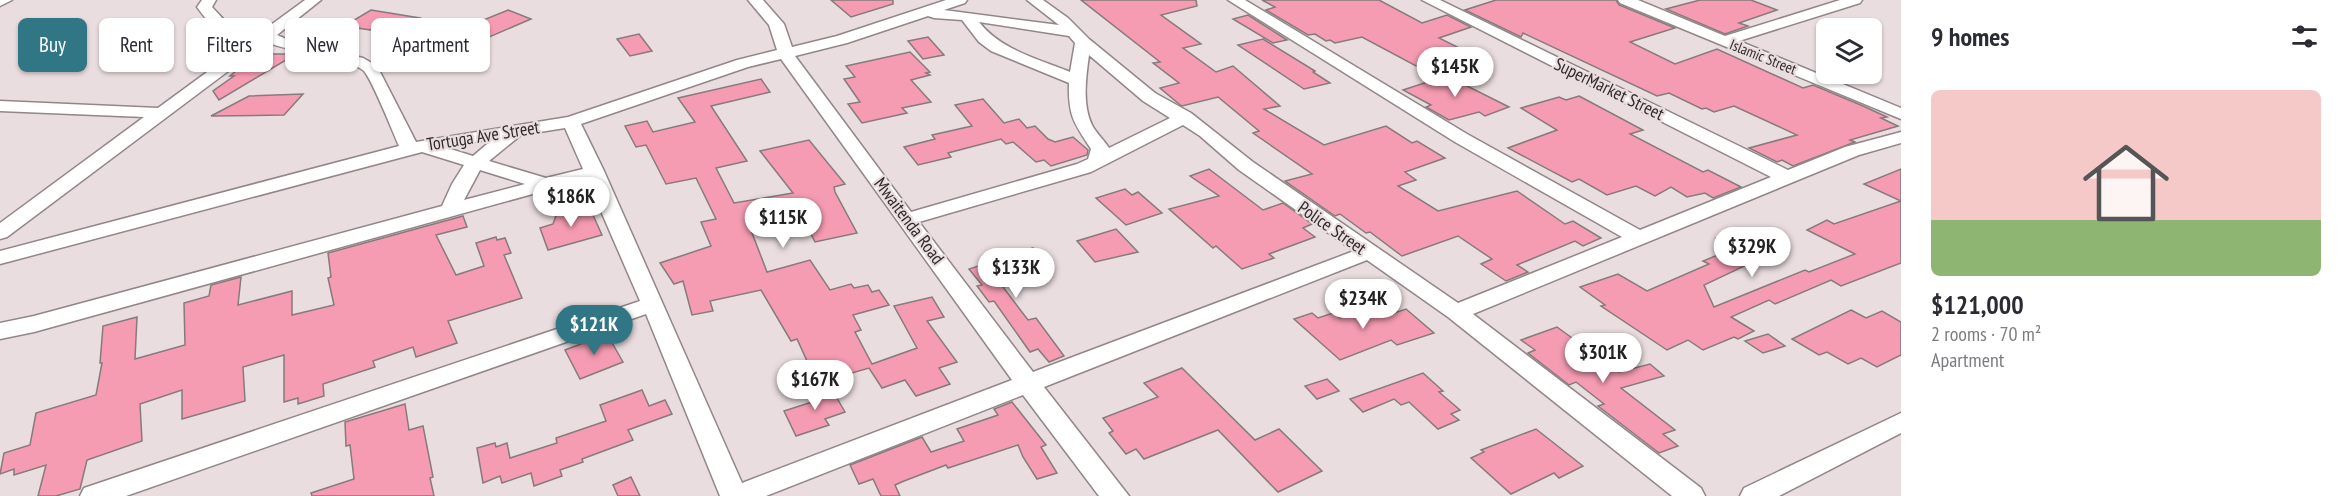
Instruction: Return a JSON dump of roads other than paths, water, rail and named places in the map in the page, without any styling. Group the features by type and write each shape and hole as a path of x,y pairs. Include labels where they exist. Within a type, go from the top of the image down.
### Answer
{"street":[{"path":"0,2 5,0"},
{"path":"209,0 204,7 212,18"},
{"path":"273,32 314,0"},
{"name":"Mwaitenda Road","path":"755,0 776,24 786,54 1029,385 1115,496"},
{"name":"Police Street","path":"1034,0 1063,21 1078,37 1155,101 1185,117 1246,166 1456,312 1691,496"},
{"path":"1235,0 1461,138 1639,238"},
{"name":"SuperMarket Street","path":"1430,0 1788,178"},
{"name":"Islamic Street","path":"1625,0 1901,114"},
{"path":"1724,41 1855,0"},
{"path":"963,8 1078,37 1077,80 1082,123 1100,149 1097,160"},
{"path":"963,8 984,39 997,48 1077,80"},
{"name":"Tortuga Ave Street","path":"0,258 416,148 571,122 743,63 842,40 922,14 963,8"},
{"path":"273,42 357,61 371,69 416,148 475,162 546,184"},
{"path":"0,233 219,72"},
{"path":"0,106 164,113"},
{"path":"908,219 1084,168 1185,117"},
{"path":"571,122 595,171 736,496 1029,385 1216,309 1367,252"},
{"path":"451,210 461,180 475,162 519,130"},
{"path":"1456,312 1852,151 1901,137"},
{"path":"0,331 45,321 595,171"},
{"path":"94,496 653,304"},
{"path":"1754,496 1901,422"}]}
